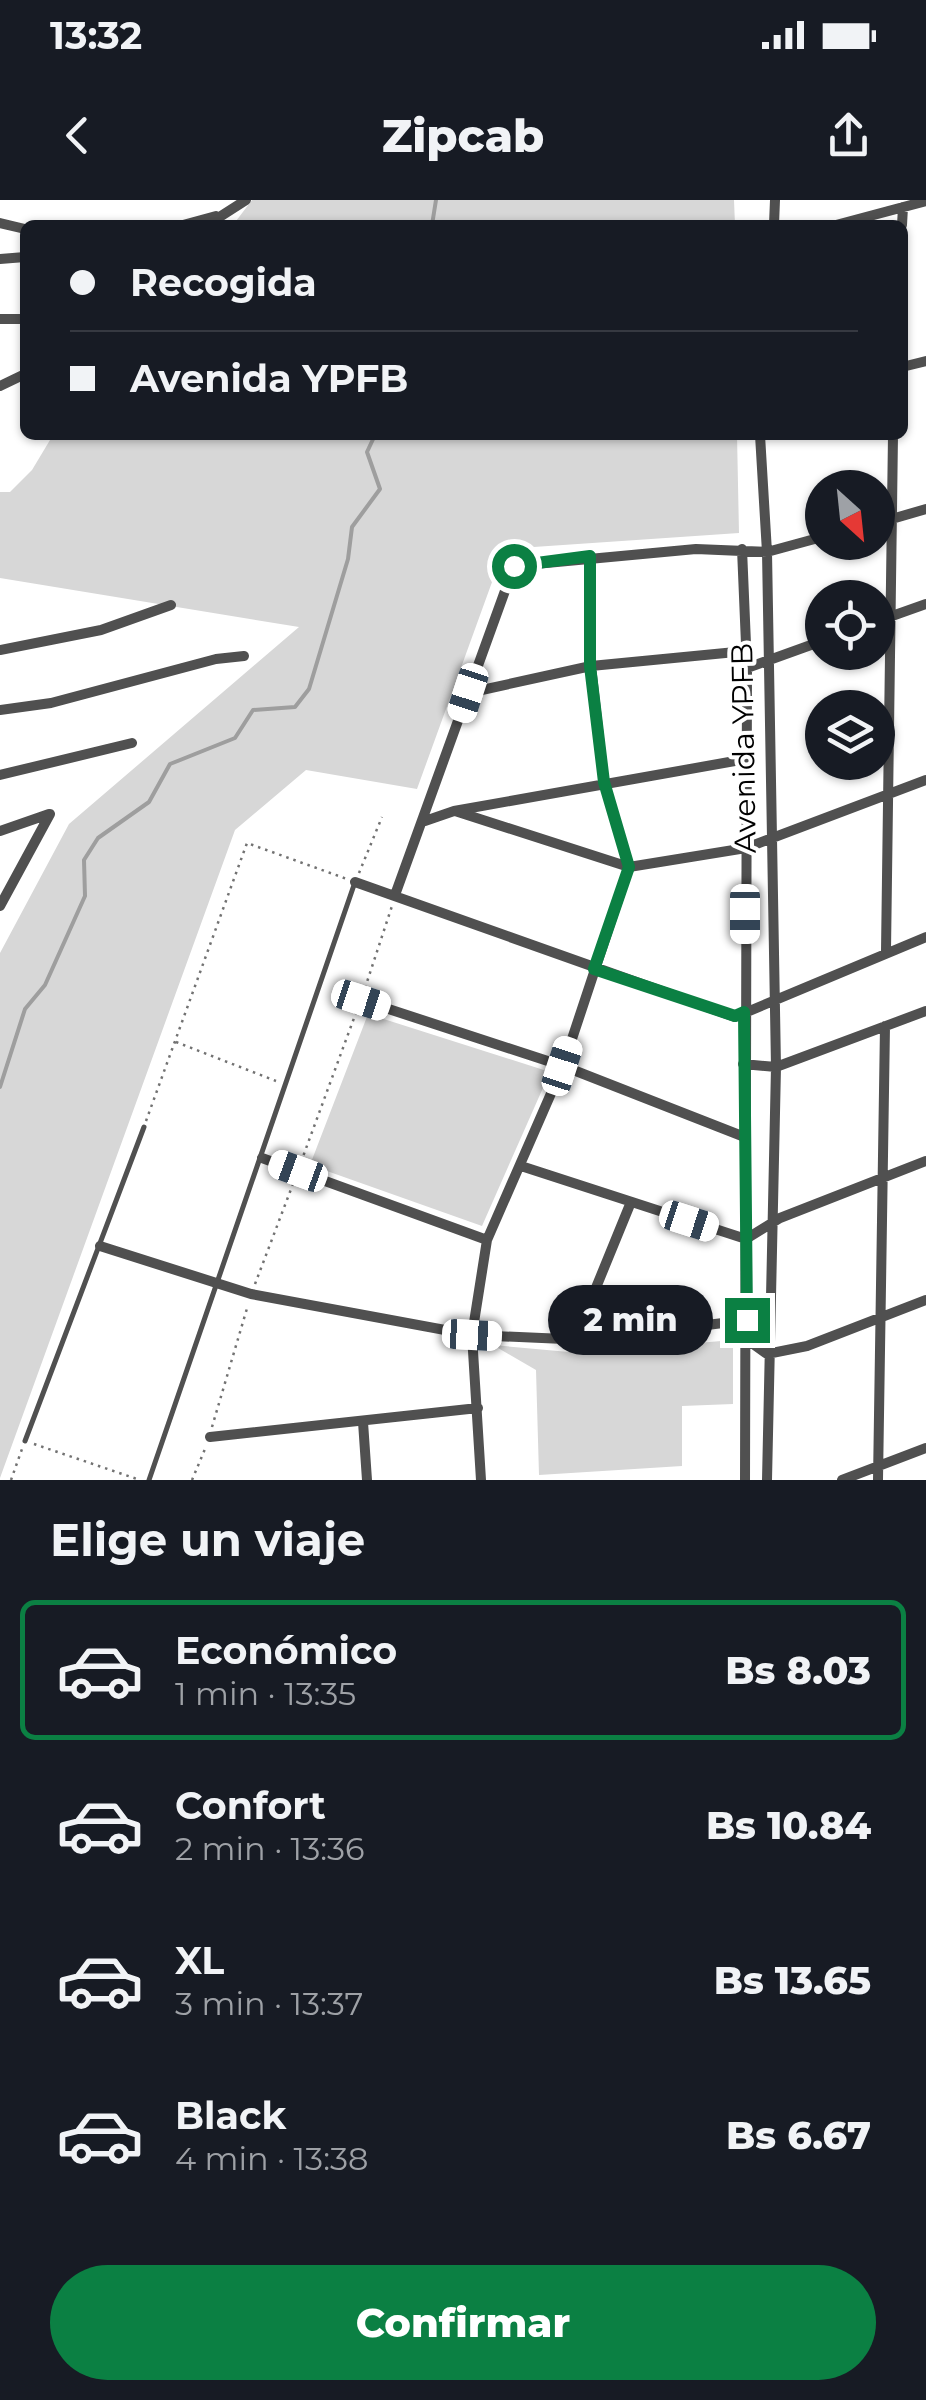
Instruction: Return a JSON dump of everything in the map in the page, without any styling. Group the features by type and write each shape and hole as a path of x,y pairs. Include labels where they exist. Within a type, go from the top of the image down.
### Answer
{"street":[{"path":"214,220 246,200"},
{"path":"855,220 926,200"},
{"path":"902,220 903,207"},
{"path":"202,220 221,215"},
{"name":"Avenida YPFB","path":"760,440 767,552 776,1067 767,1480"},
{"path":"894,440 894,470"},
{"path":"895,518 926,509"},
{"path":"395,894 425,821 514,566 590,556 767,552 805,542"},
{"name":"Avenida YPFB","path":"742,550 746,651 742,1136 747,1320 745,1480"},
{"path":"481,1480 472,1335 487,1240 562,1066 629,867 604,782 590,666 590,556"},
{"path":"895,615 926,604"},
{"path":"0,650 101,630 171,605"},
{"path":"746,668 805,647"},
{"path":"468,693 590,666 746,651"},
{"path":"0,710 51,702 216,659 244,656"},
{"path":"886,950 891,670"},
{"path":"0,775 132,743"},
{"path":"425,821 454,811 604,782 746,759"},
{"path":"454,811 629,867 746,848 926,780"},
{"path":"0,831 50,814 0,906"},
{"path":"355,882 735,1016 886,950 926,937"},
{"path":"361,1000 562,1066 742,1136"},
{"path":"744,1064 776,1067 926,1011"},
{"path":"878,1480 885,1026"},
{"path":"262,1158 487,1240"},
{"path":"520,1166 746,1239 774,1222 926,1161"},
{"path":"575,1339 631,1202"},
{"path":"100,1246 251,1294 472,1335 575,1339 747,1320"},
{"path":"746,1339 767,1354 807,1346 926,1300"},
{"path":"210,1437 478,1408"},
{"path":"363,1422 368,1480"},
{"path":"842,1480 926,1448"}],"lane":[{"path":"145,1480 288,1085 355,882"},
{"path":"25,1442 144,1127"}],"path":[{"path":"144,1127 247,843 355,882 382,817"},
{"path":"192,1480 210,1437 251,1294 361,1000 395,894"},
{"path":"175,1042 288,1085"},
{"path":"11,1480 25,1442 145,1480"}],"shaded area":[{"path":"252,200 734,200 735,220 237,220"},
{"path":"50,440 737,440 739,533 504,549 417,789 306,770 235,830 0,1478 0,953 69,824 299,627 0,578 0,492 10,492 32,470"},
{"path":"368,1014 550,1072 482,1226 310,1165"},
{"path":"733,1340 733,1404 682,1406 682,1466 539,1475 536,1370 493,1345 580,1353"}],"waterway":[{"path":"433,220 436,200"},
{"path":"0,1087 25,1009 45,985 85,896 84,860 98,838 149,802 170,764 235,738 253,710 295,707 309,689 348,559 352,527 380,489 367,452 373,440"}],"route":[{"path":"514,566 590,556 590,666 604,782 629,867 594,969 735,1016 744,1012 742,1136 747,1320"}]}
